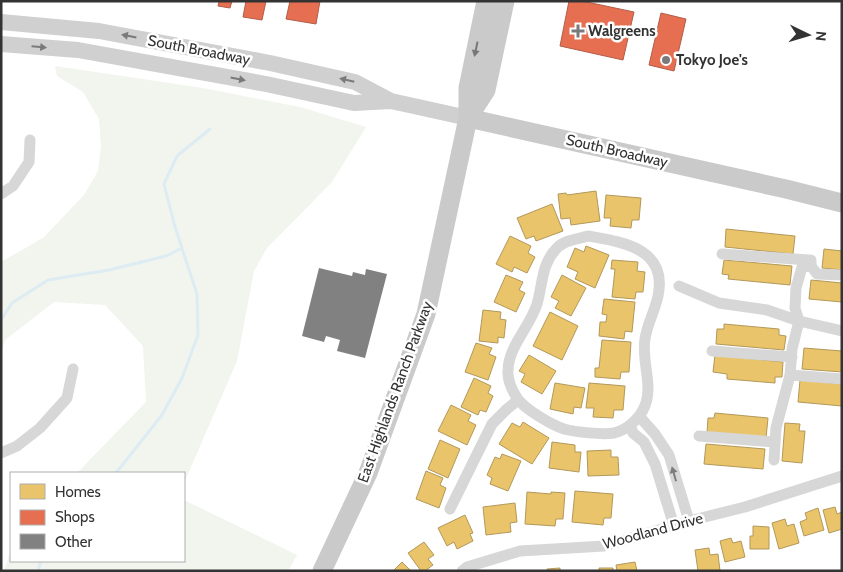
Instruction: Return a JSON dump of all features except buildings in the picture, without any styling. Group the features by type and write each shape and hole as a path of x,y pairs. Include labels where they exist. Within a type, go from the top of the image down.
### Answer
{"main road":[{"path":"468,118 468,88 486,1"},
{"path":"468,118 486,90 505,1"},
{"name":"South Broadway","path":"1,22 99,31 270,63 355,82 391,101 786,188 842,203"},
{"name":"South Broadway","path":"1,44 78,50 266,84 354,103 391,101"},
{"name":"East Highlands Ranch Parkway","path":"322,571 368,473 426,314 468,118"}],"street":[{"path":"1,194 13,186 29,162 30,140"},
{"path":"588,236 624,243 638,248 653,264 657,274 660,287 658,298 646,330 643,347 648,383 647,398 644,409 638,416 630,425 614,433 564,429 532,411 518,400 509,382 510,357 537,305 540,281 546,261 558,246 571,240 588,236"},
{"path":"722,254 812,267 842,276"},
{"path":"774,460 776,428 790,376 799,321 795,308 796,288 802,267 812,267"},
{"path":"679,286 719,302 767,310 799,321 842,331"},
{"path":"712,351 792,356"},
{"path":"1,453 16,446 40,428 67,398 72,369"},
{"path":"790,376 842,379"},
{"path":"450,509 492,424 518,400"},
{"path":"638,416 655,434 669,455 688,521"},
{"path":"630,425 633,433 644,442 655,464 674,526"},
{"path":"700,436 775,442"},
{"name":"Woodland Drive","path":"462,571 467,567 520,551 604,546 688,521 745,507 842,476"}],"shaded area":[{"path":"55,66 203,88 300,107 366,127 332,182 267,248 254,271 237,361 185,481 185,472 78,472 146,402 143,346 105,305 54,302 5,340 1,355 1,262 43,238 84,195 98,171 101,146 99,119 83,92 57,76"},
{"path":"185,500 297,555 288,571 4,571 10,553 10,562 185,562"}],"waterway":[{"path":"117,472 162,415 182,378 198,335 197,294 175,227 164,184 177,156 210,129"},
{"path":"1,320 12,303 48,280 109,270 166,256 182,248"},
{"path":"38,571 41,562"}],"place":[{"name":"Walgreens","path":"578,31"},
{"name":"Tokyo Joe's","path":"666,60"}]}
